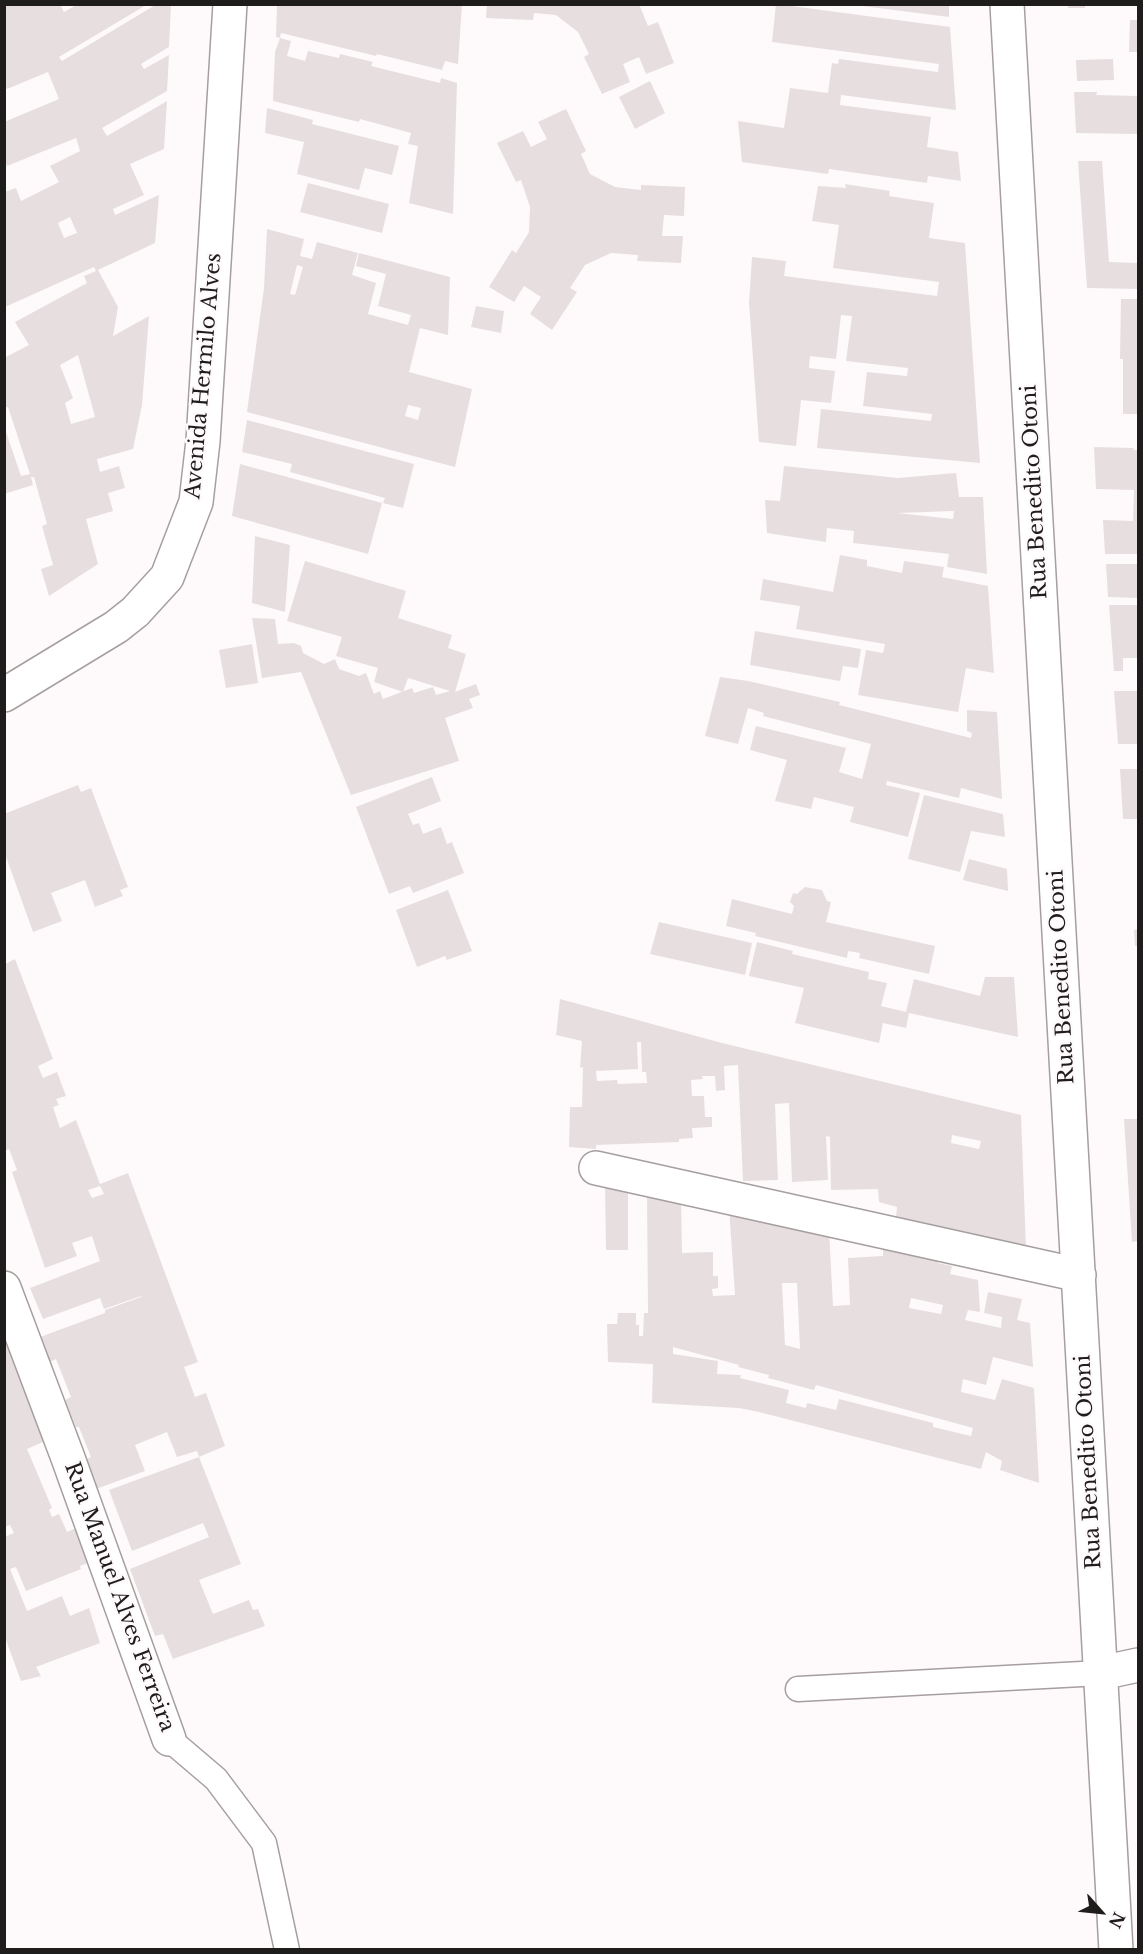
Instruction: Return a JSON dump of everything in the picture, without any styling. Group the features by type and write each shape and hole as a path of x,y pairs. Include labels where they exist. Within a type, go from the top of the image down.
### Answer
{"street":[{"name":"Avenida Hermilo Alves","path":"4,695 116,627 135,612 166,577 196,502 203,441 230,4"},
{"name":"Rua Benedito Otoni","path":"1008,4 1116,1950"},
{"path":"596,1168 1079,1275"},
{"name":"Rua Manuel Alves Ferreira","path":"4,1288 170,1739"},
{"path":"1101,1673 1138,1665"}],"lane":[{"path":"798,1689 1101,1673"},
{"name":"Rua Manuel Alves Ferreira","path":"170,1739 216,1779 264,1843 287,1950"}],"building":[{"path":"4,4 60,4 64,12 78,4 148,4 59,57 62,61 157,4 171,4 169,47 141,64 144,69 169,55 167,91 102,128 107,136 167,101 164,149 130,164 144,195 113,209 115,215 159,195 155,243 98,270 118,307 113,336 149,316 142,405 133,449 97,459 100,472 119,466 125,488 108,493 113,511 86,519 98,564 49,596 41,569 53,565 42,526 47,524 34,477 31,477 33,485 4,494 4,426 21,476 30,474 8,407 4,408 4,358 29,345 15,322 87,283 84,276 96,271 94,267 5,307 4,305 4,192 16,188 21,201 59,182 50,166 80,151 76,138 7,166 4,159 4,122 59,99 48,72 7,89 4,84","holes":["70,217 77,233 64,238 58,223","78,355 95,417 71,424 65,403 73,398 60,365"]},
{"path":"277,4 462,4 458,64 445,61 442,70 281,33 280,38 276,37"},
{"path":"487,4 639,4 648,26 658,22 674,63 646,74 639,57 623,64 630,82 602,94 584,57 589,54 578,32 556,15 534,13 533,20 486,18"},
{"path":"776,4 950,27 956,110 841,95 840,105 931,117 927,147 958,152 961,181 928,176 927,183 829,169 828,174 742,162 738,121 784,128 790,88 828,93 832,63 838,64 839,59 938,72 939,64 772,42"},
{"path":"862,4 949,4 949,17 862,6"},
{"path":"1068,4 1085,4 1085,8 1068,8"},
{"path":"1130,20 1138,20 1138,52 1129,52"},
{"path":"280,38 291,41 287,56 305,61 308,51 339,58 340,54 373,62 371,66 440,83 441,78 457,83 453,214 409,203 418,146 408,144 411,133 360,119 359,122 273,101 275,52"},
{"path":"1113,59 1114,80 1077,81 1076,60"},
{"path":"650,81 665,113 635,129 619,97"},
{"path":"1074,92 1138,96 1138,134 1076,133"},
{"path":"267,108 313,120 312,124 399,146 392,175 365,168 359,190 297,174 304,142 265,133"},
{"path":"566,109 586,151 581,154 590,174 615,187 641,190 641,185 685,187 684,216 664,215 662,236 683,236 681,263 637,261 638,255 611,253 585,265 570,288 577,292 552,330 530,314 541,297 524,286 514,302 489,287 512,250 516,253 529,232 530,207 521,180 516,182 497,143 523,131 531,147 547,139 538,122"},
{"path":"1078,161 1102,161 1109,262 1138,263 1138,289 1087,288"},
{"path":"308,183 389,204 382,233 300,212"},
{"path":"845,184 890,191 889,196 934,203 929,238 965,243 980,463 817,448 821,409 931,421 932,414 863,406 867,372 907,376 908,368 846,361 852,316 841,315 836,359 810,356 809,368 835,371 831,403 801,400 796,446 759,442 749,303 752,257 786,261 784,276 937,296 939,282 833,268 839,225 812,221 818,186 846,188"},
{"path":"267,229 304,239 300,256 312,259 317,242 358,253 352,275 376,283 368,314 408,325 411,315 378,306 386,274 356,266 359,253 450,277 448,335 420,328 409,372 472,389 455,467 247,412 264,288","holes":["297,265 303,267 295,295 290,294","408,405 421,408 418,420 405,416"]},
{"path":"1121,299 1138,299 1138,414 1123,414 1123,359 1120,359"},
{"path":"476,306 504,311 501,333 471,327"},
{"path":"247,420 414,464 403,508 383,503 385,498 290,472 292,464 242,452"},
{"path":"1094,447 1138,450 1138,554 1105,554 1103,520 1133,521 1134,490 1096,489"},
{"path":"240,464 382,503 368,554 232,516"},
{"path":"784,466 898,478 956,473 959,497 983,497 987,574 947,567 949,554 853,543 854,531 827,528 826,542 767,533 765,500 780,501","holes":["954,511 953,519 897,513"]},
{"path":"255,536 290,545 285,612 252,603"},
{"path":"840,555 867,560 867,566 902,573 904,561 944,567 942,577 988,586 994,673 966,668 958,712 858,695 866,650 883,653 885,644 796,629 800,606 760,600 763,579 833,592"},
{"path":"305,561 406,591 398,618 452,635 448,648 466,654 455,692 476,684 480,695 469,699 473,708 445,718 459,761 351,795 301,672 262,678 252,618 275,619 278,644 294,643 301,646 303,653 324,664 335,659 339,669 359,676 366,673 374,694 380,691 383,699 402,692 374,682 378,668 336,656 342,637 287,621","holes":["408,678 450,691 436,695 433,687 414,693 412,688 403,691"]},
{"path":"1106,564 1138,564 1138,598 1108,597"},
{"path":"1109,605 1138,605 1138,658 1123,658 1123,671 1114,671"},
{"path":"755,631 861,649 858,668 843,666 840,681 750,665"},
{"path":"252,644 258,683 226,688 219,650"},
{"path":"720,677 840,702 839,705 971,738 972,733 967,731 967,710 997,712 1002,799 961,788 959,798 887,781 886,785 920,793 908,837 850,822 854,807 814,797 811,809 775,801 787,760 750,750 756,726 846,748 839,772 862,779 871,744 763,716 764,713 748,708 738,744 705,736"},
{"path":"1114,691 1138,691 1138,744 1118,744"},
{"path":"1120,769 1138,769 1138,819 1123,819"},
{"path":"432,777 441,801 408,814 413,825 419,823 423,834 441,827 447,844 452,842 464,873 413,893 410,886 389,894 356,807"},
{"path":"78,785 81,792 91,788 128,887 120,890 123,896 95,907 85,880 51,893 62,921 33,932 4,851 4,814"},
{"path":"924,795 1003,814 1005,837 971,831 960,872 908,859"},
{"path":"969,859 1007,869 1008,891 963,880"},
{"path":"805,887 822,890 827,901 831,902 826,922 935,946 929,974 859,958 860,953 848,951 847,958 755,936 756,933 726,926 732,899 792,914 794,906 790,902 793,893 797,894"},
{"path":"448,890 472,951 447,960 445,956 417,967 396,910"},
{"path":"659,922 752,943 745,975 650,954"},
{"path":"1138,929 1138,946 1135,946 1134,930"},
{"path":"757,942 793,951 792,954 869,972 868,979 887,983 881,1006 906,1012 914,979 980,996 985,977 1014,977 1018,1037 909,1013 906,1028 883,1023 879,1043 795,1023 804,988 749,976"},
{"path":"15,959 53,1059 38,1066 43,1078 57,1072 66,1096 56,1099 59,1105 53,1107 60,1128 76,1120 100,1184 128,1173 198,1362 184,1367 195,1397 206,1393 225,1446 199,1457 197,1451 177,1457 167,1432 135,1445 145,1471 96,1489 85,1460 91,1457 65,1400 71,1397 56,1359 50,1362 40,1337 105,1313 105,1310 141,1296 104,1309 100,1298 43,1319 30,1288 100,1261 92,1236 72,1243 77,1256 45,1268 12,1172 17,1170 9,1149 4,1151 4,1124 6,1123 5,964","holes":["100,1186 104,1194 92,1198 88,1190"]},
{"path":"560,999 722,1043 1021,1115 1026,1249 896,1218 897,1207 879,1202 878,1189 831,1190 830,1137 826,1136 828,1180 792,1182 789,1103 775,1104 778,1180 743,1181 738,1065 724,1066 725,1090 716,1091 715,1076 702,1076 703,1079 691,1080 692,1096 704,1096 705,1117 712,1117 712,1127 692,1128 693,1138 679,1139 679,1142 596,1145 596,1149 569,1147 570,1107 582,1107 583,1067 580,1068 582,1041 556,1035","holes":["637,1042 641,1042 642,1072 646,1072 647,1083 618,1084 617,1080 597,1081 596,1071 638,1069","952,1135 981,1141 979,1149 951,1143"]},
{"path":"1124,1119 1138,1119 1138,1241 1132,1242"},
{"path":"605,1186 628,1189 628,1250 606,1250"},
{"path":"647,1192 681,1197 682,1253 713,1252 713,1276 718,1276 718,1288 712,1289 713,1296 735,1295 729,1208 829,1230 833,1306 850,1305 848,1258 883,1256 883,1244 938,1257 938,1263 952,1266 950,1274 978,1280 980,1312 968,1310 965,1320 1001,1328 1002,1317 984,1313 988,1292 1022,1299 1017,1320 1030,1323 1033,1367 993,1357 986,1385 963,1379 961,1392 995,1400 1002,1379 1034,1388 1039,1483 1000,1470 1002,1461 986,1452 981,1469 759,1412 739,1408 652,1403 653,1364 608,1362 607,1324 617,1324 618,1313 636,1313 639,1336 643,1336 644,1313 648,1313","holes":["782,1283 797,1283 800,1349 785,1345","911,1298 943,1305 941,1314 909,1308","673,1347 739,1365 738,1367 769,1375 768,1378 814,1390 816,1385 973,1428 971,1436 933,1427 933,1423 839,1399 836,1410 807,1403 806,1408 786,1403 789,1390 740,1378 741,1375 717,1374 718,1361 673,1354"]},
{"path":"5,1339 43,1442 27,1449 52,1508 49,1510 52,1517 59,1514 67,1532 76,1528 88,1563 80,1566 81,1569 26,1591 16,1567 10,1569 27,1611 62,1596 70,1616 89,1608 100,1643 36,1667 41,1676 21,1681 6,1640 4,1641 4,1537 14,1533 10,1525 4,1527"},
{"path":"199,1457 241,1564 199,1580 213,1614 249,1600 253,1610 258,1609 265,1626 173,1659 163,1634 155,1636 130,1569 209,1537 203,1523 132,1551 109,1490"}]}
